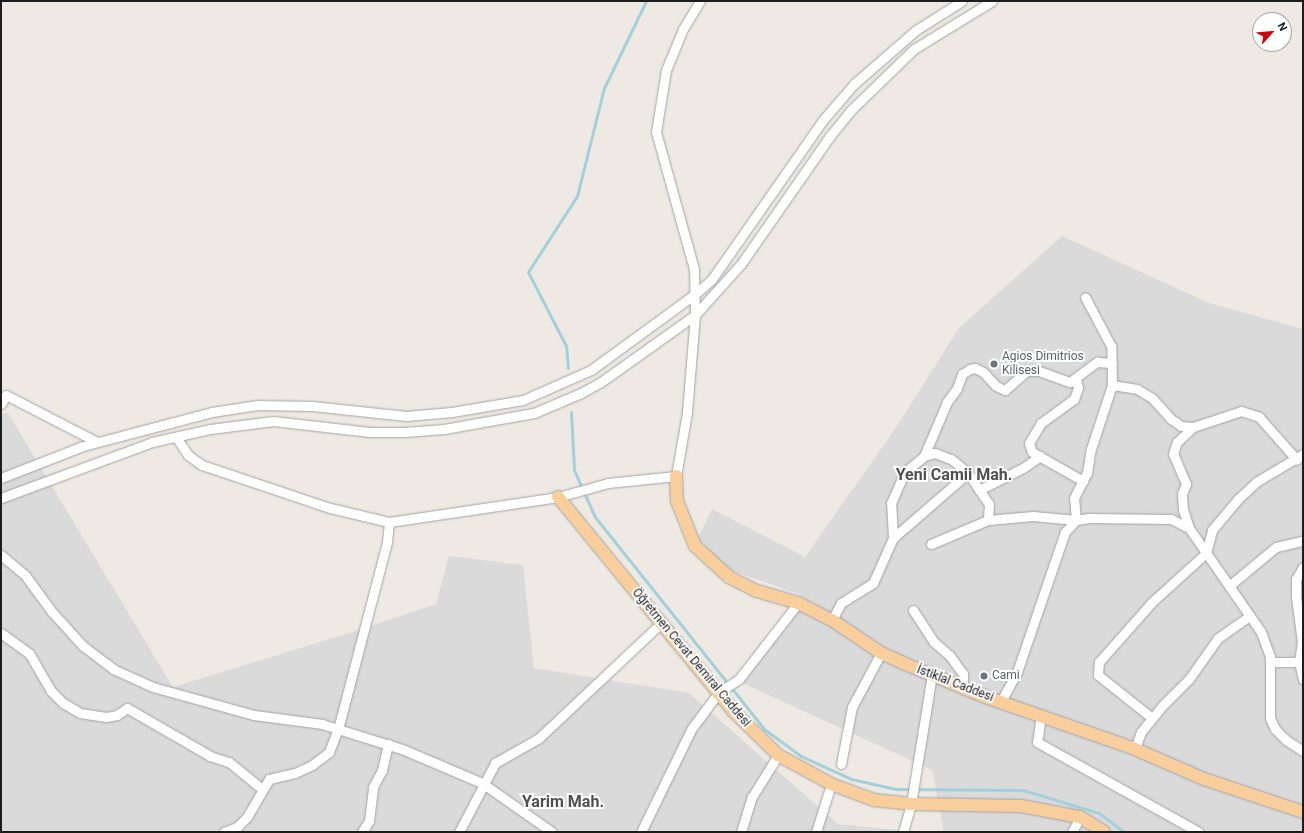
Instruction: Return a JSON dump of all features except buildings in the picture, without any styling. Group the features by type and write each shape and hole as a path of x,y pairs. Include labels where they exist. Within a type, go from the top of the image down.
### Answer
{"main road":[{"name":"İstiklal Caddesi","path":"676,476 677,501 695,546 706,558 729,577 757,591 798,603 832,620 881,653 963,688 1041,714 1135,749 1204,779 1303,812"},
{"name":"Öğretmen Cevat Demiral Caddesi","path":"558,497 734,712 778,755 831,784 874,800 1021,806 1080,817 1104,832"}],"street":[{"path":"176,437 188,455 202,465 330,508 389,522 558,497 608,483 676,476 687,412 695,315 694,269 656,132 666,70 683,29 700,1"},
{"path":"1,478 97,442 212,412 257,405 312,406 406,416 523,400 591,370 695,294 712,279 823,120 854,84 916,30 962,1"},
{"path":"1,498 152,442 210,429 273,422 369,432 404,432 444,429 534,413 601,382 695,315 741,264 830,136 850,111 914,49 992,1"},
{"path":"1001,701 1017,672 1065,532 1076,520 1074,498 1083,481 1112,385 1111,346 1085,297"},
{"path":"924,456 947,402 957,388 962,374 970,369 975,368 983,372 996,386 1005,390 1027,370 1039,371 1070,382 1097,362 1112,363"},
{"path":"1076,378 1078,388 1074,399 1041,423 1029,443 1032,452 1083,481"},
{"path":"1112,385 1136,389 1152,398 1171,419 1181,426 1193,427 1241,411 1259,417 1300,457 1256,482 1238,499 1212,530 1206,553 1152,602 1099,662 1098,675 1152,718"},
{"path":"1,404 6,395 97,442"},
{"path":"1193,427 1177,442 1173,454 1186,484 1182,494 1182,510 1189,528 1261,632 1271,662 1270,718 1275,730 1303,751"},
{"path":"893,538 891,503 905,472 924,456 935,453 951,459 968,473 989,504 988,520"},
{"path":"979,490 1023,468 1040,456"},
{"path":"832,620 841,603 873,583 893,538 968,473"},
{"path":"931,544 988,520 1033,516 1076,520 1089,518 1171,519 1189,528"},
{"path":"224,832 237,827 247,816 269,779 295,773 312,765 329,752 338,729 387,542 389,522"},
{"path":"1229,586 1276,547 1303,542"},
{"path":"1,555 25,575 52,612 82,646 113,669 153,687 240,711 322,724 388,744 482,783 552,832"},
{"path":"1303,567 1296,579 1302,642 1298,662 1303,680"},
{"path":"641,832 692,728 719,692 739,679 798,603"},
{"path":"913,610 934,642 963,674 963,688"},
{"path":"1135,749 1141,732 1152,718 1189,679 1218,638 1250,616"},
{"path":"459,832 482,783 495,763 539,738 661,623"},
{"path":"1,633 30,653 51,691 63,703 80,713 106,717 117,716 127,708 210,756 229,762 262,789"},
{"path":"841,764 852,707 881,653"},
{"path":"1271,662 1298,662"},
{"path":"903,832 911,801 932,675"},
{"path":"1041,714 1037,742 1198,832"},
{"path":"362,832 369,822 372,787 382,770 388,744"},
{"path":"741,832 752,797 778,755"},
{"path":"816,832 831,784"},
{"path":"1072,832 1080,817"}],"shaded area":[{"path":"1062,236 1209,303 1303,329 1303,832 944,832 932,770 736,680 801,595 724,568 698,538 712,509 805,557 895,429 959,328"},
{"path":"8,413 173,687 362,629 436,604 449,556 523,565 534,668 689,693 838,824 916,832 1,832 1,414"}],"waterway":[{"path":"568,368 566,346 528,272 577,196 604,88 646,1"},
{"path":"571,412 574,470 595,517 764,729 801,756 851,779 896,789 1023,790 1099,813 1124,832"}],"place":[{"name":"Agios Dimitrios Kilisesi","path":"994,364"},
{"name":"Cami","path":"984,676"}],"district":[{"name":"Yeni Camii Mah.","path":"954,475"},
{"name":"Yarim Mah.","path":"563,802"}]}
